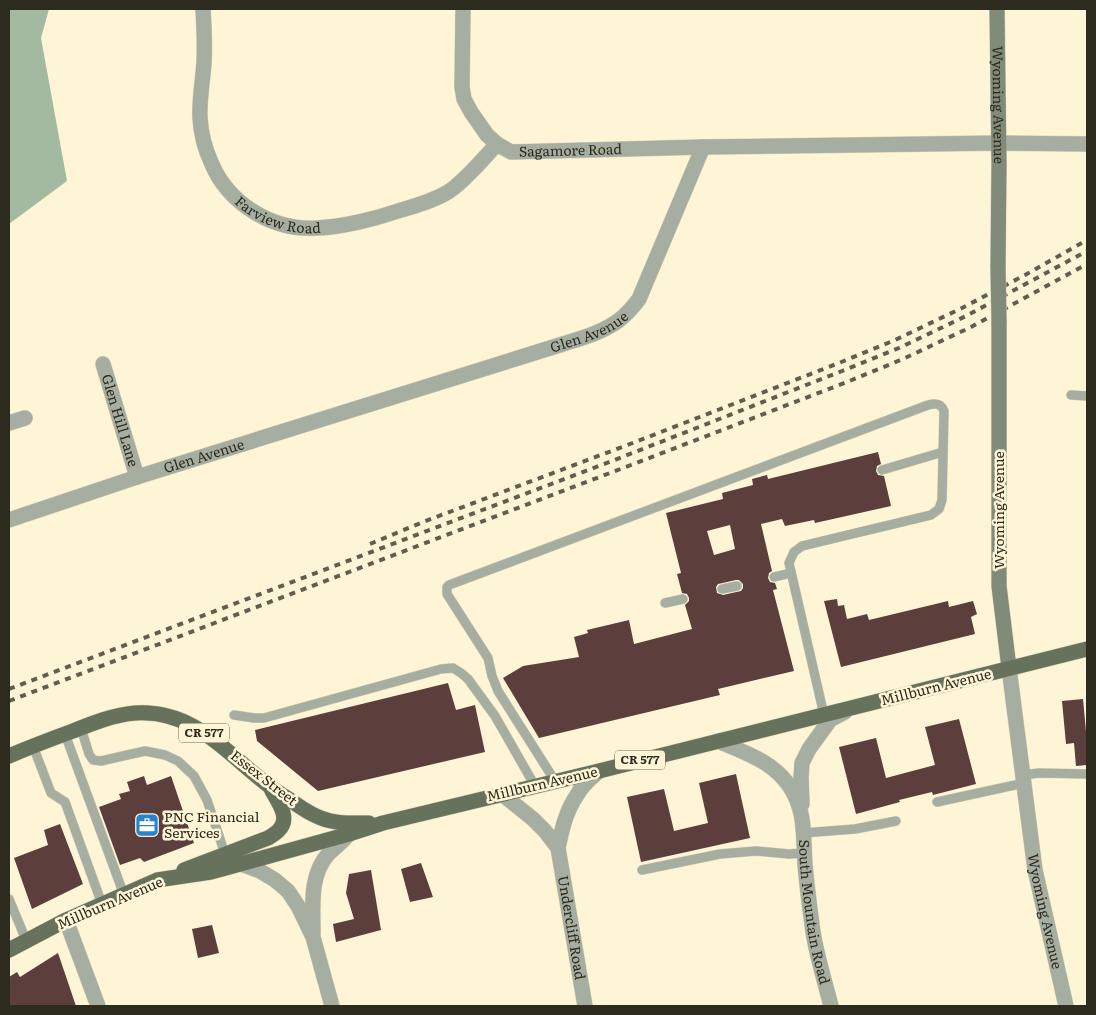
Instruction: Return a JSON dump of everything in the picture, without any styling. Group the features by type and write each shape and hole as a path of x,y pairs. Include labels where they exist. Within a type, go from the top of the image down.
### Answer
{"main road":[{"name":"Wyoming Avenue","path":"997,9 999,143 999,586 1009,668"},
{"name":"Millburn Avenue","path":"9,950 66,920 157,880 211,872 350,834 383,823 1087,649"},
{"name":"Essex Street","path":"9,756 106,718 135,713 156,714 194,726 216,741 268,785 315,815 330,821 344,823 383,823"},
{"path":"157,880 268,838 279,831 284,817 282,807 268,785"}],"street":[{"name":"Farview Road","path":"204,9 204,60 200,117 203,139 214,169 227,188 244,206 263,217 286,225 316,228 382,216 448,192 496,144"},
{"path":"462,9 462,87 464,100 487,135 496,144"},
{"path":"703,147 999,143 1087,144"},
{"name":"Sagamore Road","path":"496,144 511,152 703,147"},
{"name":"Glen Avenue","path":"9,520 137,477 586,337 603,330 618,321 639,299 703,147"},
{"name":"Glen Hill Lane","path":"103,364 137,477"},
{"path":"9,423 25,418"},
{"name":"Wyoming Avenue","path":"1009,668 1035,870 1066,1006"},
{"name":"South Mountain Road","path":"830,1006 814,935 804,853 802,763 809,749 830,720 850,709"},
{"name":"South Mountain Road","path":"718,741 757,757 779,773 790,787 802,816"},
{"name":"Undercliff Road","path":"586,1006 558,848 564,820 576,796 584,785 599,771"},
{"name":"Undercliff Road","path":"502,794 533,819 558,848"},
{"path":"313,937 312,894 314,880 328,854 350,834"},
{"path":"241,864 260,871 275,880 288,891 298,906 313,937 332,1006"},
{"path":"66,920 98,1006"}],"lane":[{"path":"1071,395 1087,396"},
{"path":"555,781 498,691 488,658 447,594 447,587 449,585 934,404 939,404 944,411 942,500 939,509 931,515 802,546 794,552 788,563 824,715"},
{"path":"882,470 943,452"},
{"path":"774,576 791,573"},
{"path":"722,589 738,586"},
{"path":"665,603 683,599"},
{"path":"234,715 264,718 441,669 453,668 461,672 468,679 495,716 535,786"},
{"path":"81,728 89,754 93,760 101,762 145,750 165,754 178,761 194,776 203,792 225,854"},
{"path":"65,734 124,895"},
{"path":"33,746 51,793 64,802 102,904"},
{"path":"937,802 1024,779 1039,773 1087,774"},
{"path":"803,833 855,829 896,821"},
{"path":"642,870 720,854 756,851 789,854 804,853"},
{"path":"9,899 26,940"}],"green space":[{"path":"9,9 49,9 41,38 67,181 9,224"}],"building":[{"path":"878,452 881,464 877,466 876,471 878,475 884,476 891,506 815,523 814,520 785,526 782,519 761,524 772,571 769,573 768,578 770,582 775,583 777,589 773,590 794,671 718,689 720,695 539,738 503,678 523,666 579,657 574,637 588,633 587,630 629,620 634,644 692,629 685,605 689,598 687,594 682,593 677,574 681,573 666,513 723,499 722,493 753,485 752,479 767,475 768,479","holes":["730,525 735,549 714,555 707,531","736,580 743,584 741,591 723,595 717,593 716,587 718,584"]},
{"path":"837,599 838,606 844,605 847,619 867,614 869,620 948,601 949,607 973,601 977,614 971,617 975,634 841,667 824,601"},
{"path":"448,683 456,710 475,705 485,752 318,791 257,741 255,730"},
{"path":"1083,699 1087,765 1076,766 1074,743 1066,744 1062,701"},
{"path":"959,719 976,784 933,795 932,792 899,800 900,802 856,814 839,747 876,738 886,778 935,765 925,727"},
{"path":"736,774 750,838 641,862 627,797 664,789 674,831 708,823 699,783"},
{"name":"PNC Financial Services","path":"144,776 147,785 171,776 194,843 144,862 140,858 120,865 99,807 121,799 119,794 130,791 127,782"},
{"path":"60,824 83,884 32,909 14,858 48,845 44,830"},
{"path":"421,863 433,897 410,902 401,869"},
{"path":"371,870 381,930 336,942 333,924 354,919 346,893 349,874"},
{"path":"212,925 219,953 198,958 192,929"},
{"path":"58,953 76,1006 9,1006 9,977 17,972 20,977"}],"railway":[{"path":"370,544 895,340 962,308 1087,240"},
{"path":"9,689 612,461 899,348 966,316 1087,251"},
{"path":"9,701 847,382 903,359 971,327 1087,264"}],"place":[{"name":"PNC Financial Services","path":"147,825"}]}
